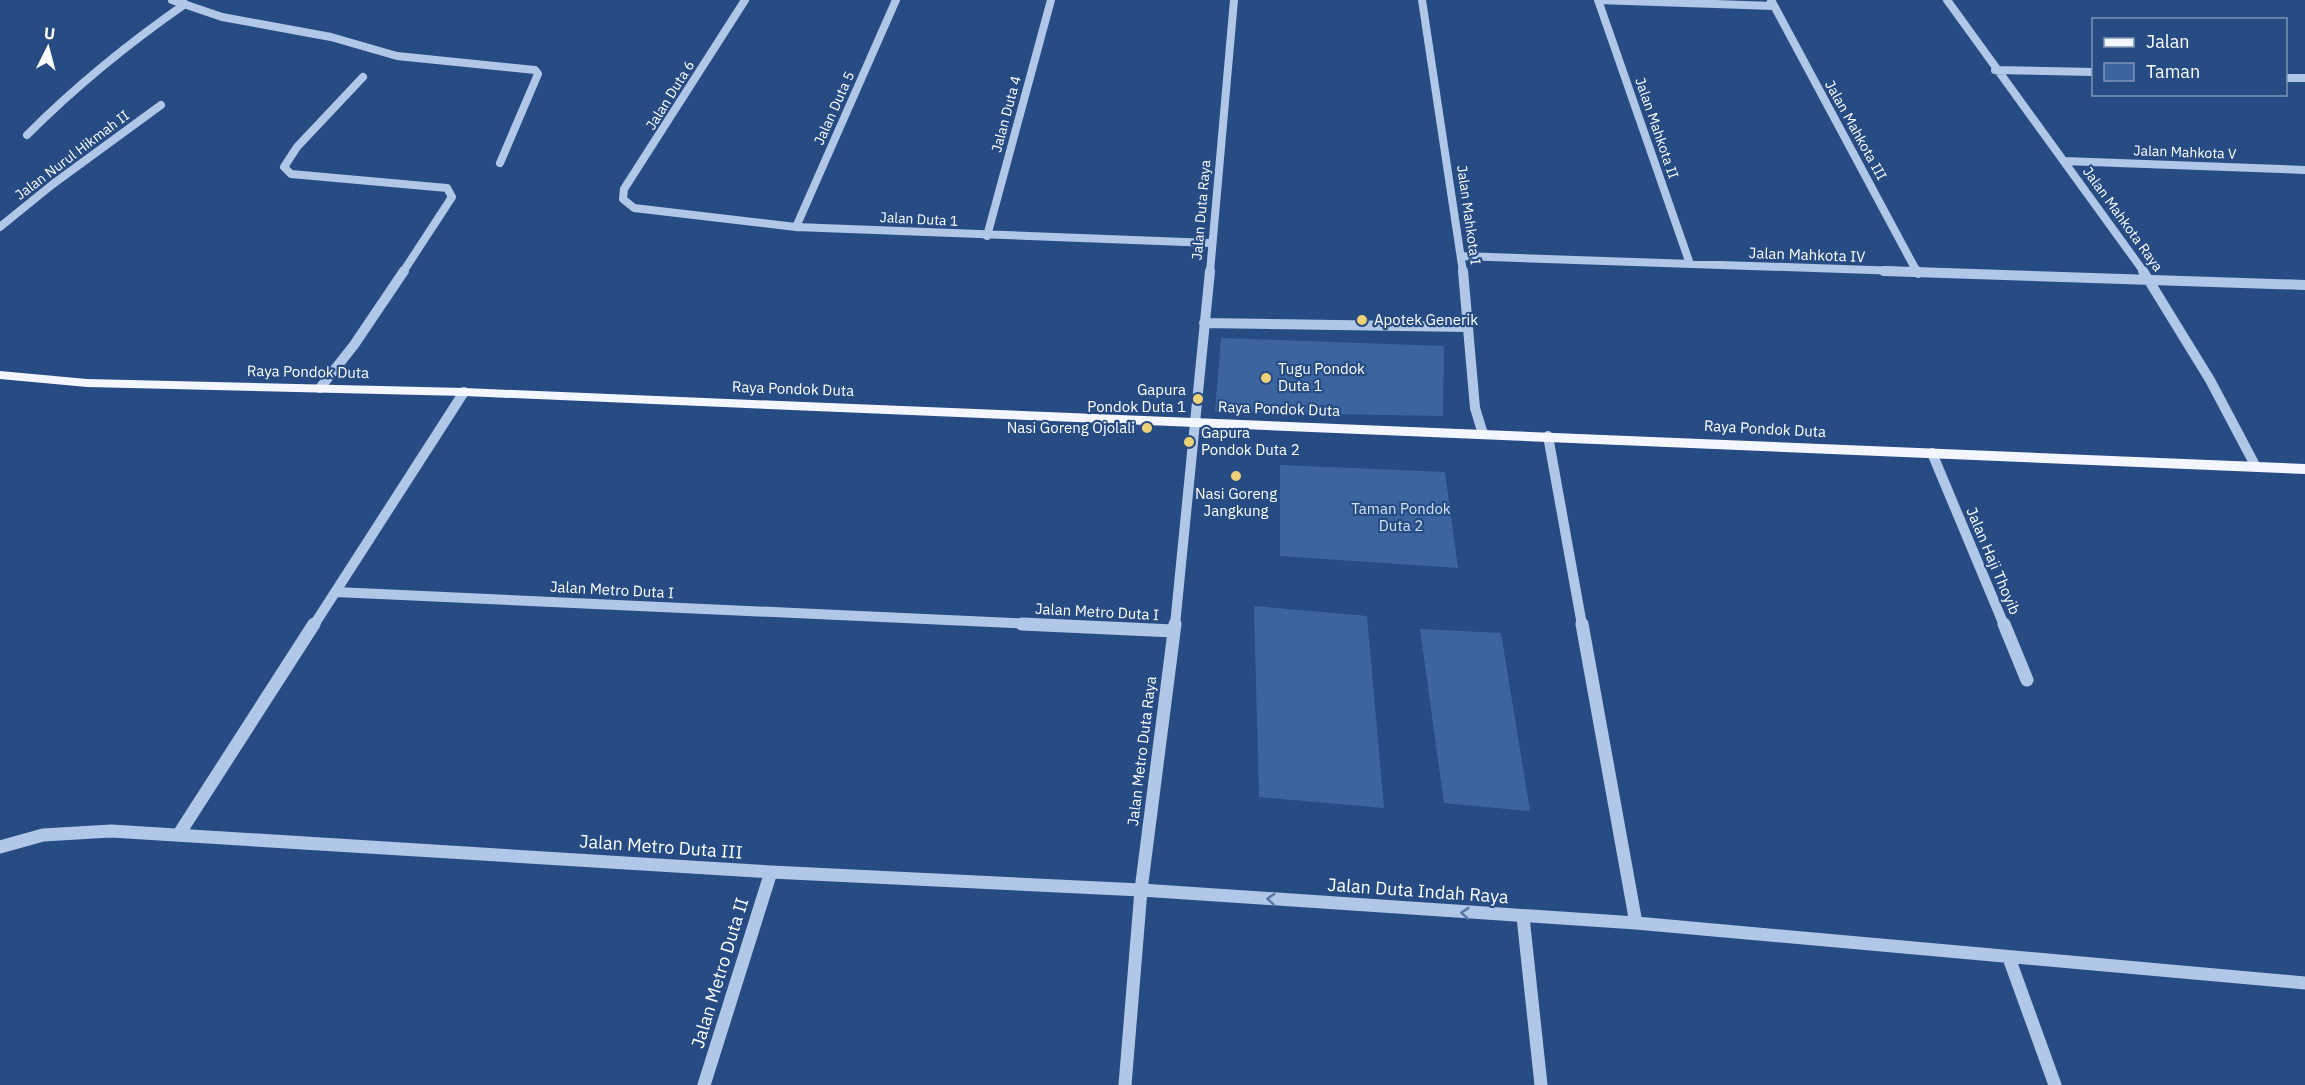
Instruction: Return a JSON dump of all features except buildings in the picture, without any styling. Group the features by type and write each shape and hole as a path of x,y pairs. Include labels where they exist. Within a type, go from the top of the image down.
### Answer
{"main road":[{"name":"Raya Pondok Duta","path":"0,375 87,383 464,392 2305,469"}],"street":[{"path":"172,0 222,17 331,37 397,56 535,70 538,74 500,163"},
{"name":"Jalan Duta 6","path":"627,204 623,200 624,189 745,0"},
{"name":"Jalan Duta 5","path":"796,227 896,0"},
{"name":"Jalan Duta 4","path":"987,236 1051,0"},
{"name":"Jalan Duta Raya","path":"1196,422 1234,0"},
{"name":"Jalan Mahkota I","path":"1422,0 1462,256 1475,408 1483,434"},
{"path":"1598,0 1772,3"},
{"name":"Jalan Mahkota II","path":"1598,0 1690,264"},
{"name":"Jalan Mahkota Raya","path":"1947,0 1995,70 2151,281 2210,380 2256,467"},
{"name":"Jalan Mahkota III","path":"1772,3 1918,273"},
{"path":"27,135 59,103 143,33 185,4"},
{"path":"1995,70 2092,72"},
{"path":"320,388 354,345 452,197 447,188 432,185 291,174 284,167 297,147 363,77"},
{"path":"2287,78 2305,78"},
{"name":"Jalan Nurul Hikmah II","path":"0,226 161,105"},
{"name":"Jalan Mahkota V","path":"2064,161 2305,170"},
{"name":"Jalan Duta 1","path":"627,204 634,208 796,227 1211,243"},
{"name":"Jalan Mahkota IV","path":"1462,256 2305,285"},
{"path":"1204,323 1468,327"},
{"path":"179,834 464,392"},
{"name":"Jalan Metro Duta Raya","path":"1125,1085 1141,890 1174,631 1196,422"},
{"path":"1548,436 1636,922"},
{"name":"Jalan Haji Thoyib","path":"1932,453 2027,680"},
{"name":"Jalan Metro Duta I","path":"336,592 1174,631"},
{"name":"Jalan Metro Duta III","path":"0,847 13,841 50,834 106,831 771,872 1141,890"},
{"name":"Jalan Metro Duta II","path":"704,1085 771,872"},
{"name":"Jalan Duta Indah Raya","path":"1141,890 1523,917 1541,1085"},
{"path":"1523,917 1636,922 2008,958 2305,983"},
{"path":"2008,958 2055,1085"}],"green space":[{"path":"1221,338 1444,346 1443,416 1215,412"},
{"name":"Taman Pondok Duta 2","path":"1280,465 1445,472 1458,568 1280,556"},
{"path":"1254,606 1367,616 1384,808 1259,797"},
{"path":"1420,629 1501,633 1530,811 1444,803"}],"place":[{"name":"Apotek Generik","path":"1362,320"},
{"name":"Tugu Pondok Duta 1","path":"1266,378"},
{"name":"Gapura Pondok Duta 1","path":"1198,399"},
{"name":"Nasi Goreng Ojolali","path":"1147,428"},
{"name":"Gapura Pondok Duta 2","path":"1189,442"},
{"name":"Nasi Goreng Jangkung","path":"1236,476"}]}
